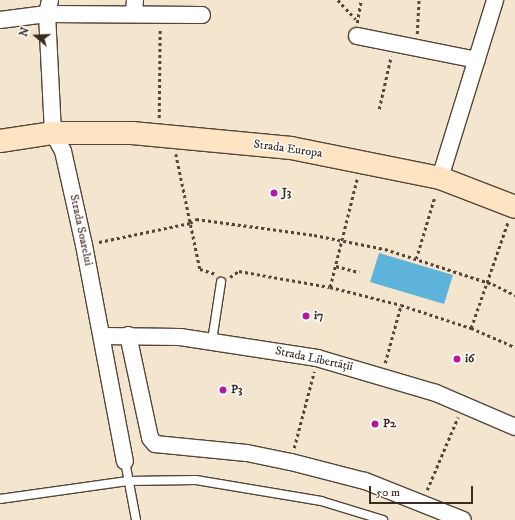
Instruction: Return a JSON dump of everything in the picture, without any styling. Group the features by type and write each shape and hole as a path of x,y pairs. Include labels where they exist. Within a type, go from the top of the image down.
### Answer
{"street":[{"path":"440,178 495,0"},
{"path":"0,20 48,7 135,7 161,14 202,15"},
{"name":"Strada Soarelui","path":"48,7 53,133 63,151 84,245 103,336 125,461"},
{"path":"357,36 477,60"},
{"name":"Strada Europa","path":"0,141 53,133 166,135 291,148 362,161 440,178 514,206"},
{"name":"Strada Libertății","path":"103,336 212,341 317,358 381,375 464,404 515,427"},
{"path":"128,336 150,438 155,444 247,453 290,462 364,482 422,502 463,520"}],"lane":[{"path":"212,341 222,280"},
{"path":"125,461 136,520"},
{"path":"0,499 128,480 196,480 321,501 383,520"}],"path":[{"path":"338,0 356,19"},
{"path":"357,36 356,19 361,0"},
{"path":"416,49 419,0"},
{"path":"161,14 157,101 190,223 200,269 215,272 222,280 232,273 239,271 330,287 402,305 471,328 515,347"},
{"path":"379,110 394,44"},
{"path":"330,287 362,161"},
{"path":"416,259 434,200"},
{"path":"471,328 514,206"},
{"path":"84,245 190,223 196,219 385,249 488,283 515,295"},
{"path":"336,266 359,272"},
{"path":"381,375 402,305"},
{"path":"290,462 317,358"},
{"path":"422,502 464,404"}],"water":[{"path":"379,253 453,275 444,304 370,282"}],"place":[{"name":"J3","path":"274,193"},
{"name":"i7","path":"306,316"},
{"name":"i6","path":"457,359"},
{"name":"P3","path":"223,390"},
{"name":"P2","path":"375,424"}]}
